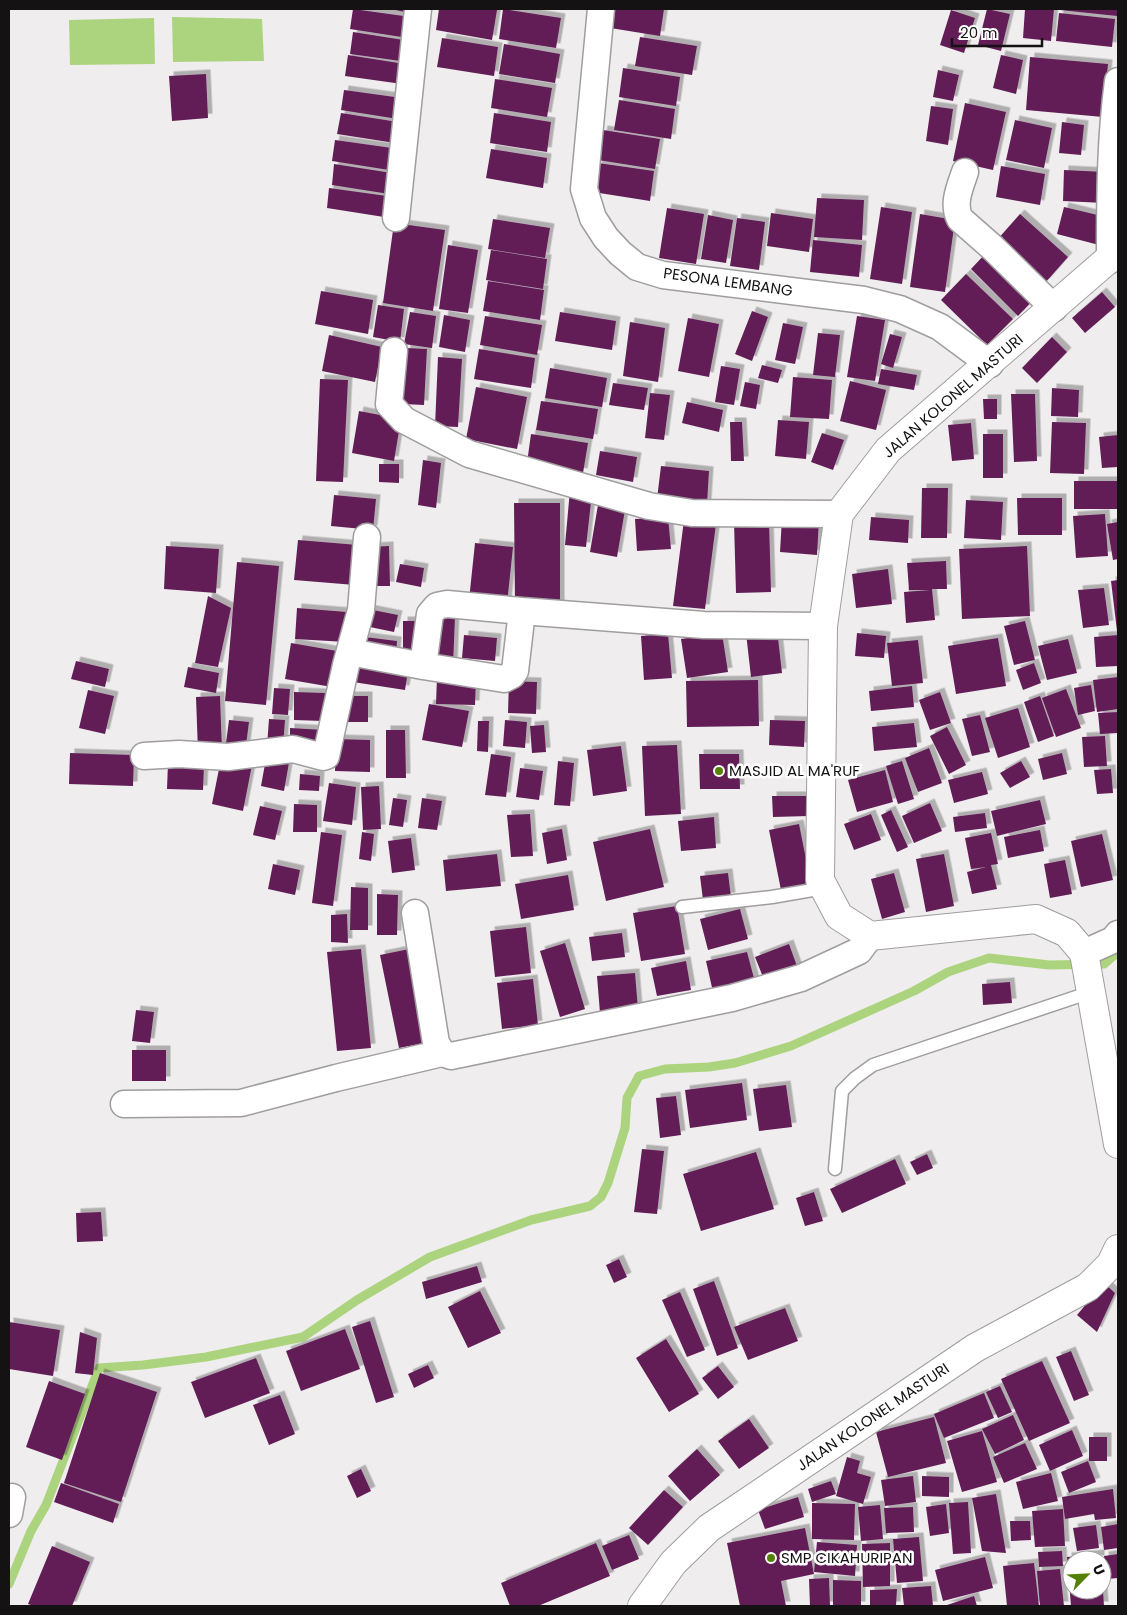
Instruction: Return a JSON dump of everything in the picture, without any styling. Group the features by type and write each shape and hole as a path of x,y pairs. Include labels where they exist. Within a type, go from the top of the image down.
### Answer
{"main road":[{"name":"JALAN KOLONEL MASTURI","path":"870,936 839,916 820,880 823,626 839,514 888,450 1114,256"},
{"path":"870,936 1036,919 1067,933 1084,954 1118,1144"},
{"name":"JALAN KOLONEL MASTURI","path":"642,1606 673,1564 709,1528 975,1348 1088,1287 1112,1264 1118,1249"}],"street":[{"path":"396,218 418,9"},
{"name":"PESONA LEMBANG","path":"601,9 584,189 593,218 606,238 620,253 637,267 663,275 864,300 900,309 940,327 990,364"},
{"path":"1114,256 1110,168 1112,124 1118,81"},
{"path":"965,172 956,203 960,219 993,248 1054,308"},
{"path":"394,352 390,404 404,420 469,454 649,506 692,513 839,514"},
{"path":"144,756 179,754 228,757 293,749 326,756 361,610 367,537"},
{"path":"423,666 430,614 437,606 447,604 704,625 823,626"},
{"path":"350,652 504,679 515,671 522,611"},
{"path":"415,913 436,1043 442,1053"},
{"path":"1084,954 1113,940 1118,934"},
{"path":"124,1104 241,1103 442,1053 451,1056 732,998 801,978 859,951 870,936"}],"lane":[{"path":"682,907 772,897 824,888"},
{"path":"835,1169 842,1091 855,1078 873,1065 1091,992"}],"shaded area":[{"path":"172,17 262,19 264,61 173,62"},
{"path":"154,18 155,64 70,65 69,20"}],"building":[{"path":"353,9 411,17 408,38 350,29"},
{"path":"390,9 411,9 410,13"},
{"path":"439,9 497,10 492,40 436,30"},
{"path":"503,9 561,18 556,48 499,39"},
{"path":"606,9 664,9 660,36 604,27"},
{"path":"987,9 1010,14 1001,51 978,45"},
{"path":"1025,9 1054,9 1051,41 1023,38"},
{"path":"1117,9 1117,16 1060,10"},
{"path":"951,10 975,18 964,53 940,45"},
{"path":"1059,13 1115,19 1112,47 1056,41"},
{"path":"353,32 410,41 408,62 350,54"},
{"path":"640,37 697,46 692,75 635,66"},
{"path":"442,38 498,47 494,76 437,67"},
{"path":"504,44 560,54 555,83 499,74"},
{"path":"348,55 405,64 402,84 345,76"},
{"path":"1001,55 1023,60 1016,94 993,88"},
{"path":"1030,57 1108,64 1103,117 1026,110"},
{"path":"623,68 680,77 676,106 619,97"},
{"path":"938,70 959,75 953,101 933,97"},
{"path":"206,74 208,118 172,121 169,76"},
{"path":"495,79 552,88 547,117 491,108"},
{"path":"344,90 402,98 398,119 341,110"},
{"path":"619,100 675,109 671,139 614,130"},
{"path":"965,103 1006,112 993,170 953,161"},
{"path":"931,106 953,109 948,145 926,141"},
{"path":"341,113 398,122 395,143 337,134"},
{"path":"494,113 551,122 547,152 490,143"},
{"path":"1015,120 1052,128 1044,168 1006,160"},
{"path":"1062,122 1084,125 1081,155 1059,153"},
{"path":"603,130 660,139 655,169 598,160"},
{"path":"335,140 392,148 389,170 332,161"},
{"path":"491,149 547,158 543,188 486,178"},
{"path":"598,163 654,171 650,201 593,192"},
{"path":"334,164 392,173 389,194 332,185"},
{"path":"1001,166 1045,174 1040,205 996,197"},
{"path":"1064,170 1105,172 1104,203 1063,201"},
{"path":"329,188 387,196 384,217 327,208"},
{"path":"817,198 864,200 862,240 814,237"},
{"path":"881,207 912,212 902,284 870,279"},
{"path":"1064,207 1106,217 1099,245 1057,234"},
{"path":"667,208 704,214 696,264 659,258"},
{"path":"771,213 813,219 809,252 767,246"},
{"path":"920,214 955,220 945,292 910,287"},
{"path":"1020,214 1068,257 1045,283 997,240"},
{"path":"708,215 733,220 726,263 701,259"},
{"path":"737,218 765,222 759,270 730,266"},
{"path":"493,219 550,228 545,258 488,249"},
{"path":"394,223 445,230 433,311 383,303"},
{"path":"813,240 862,245 859,277 810,272"},
{"path":"448,245 478,250 468,313 439,309"},
{"path":"491,250 547,259 543,289 486,280"},
{"path":"989,250 1036,297 1018,316 971,269"},
{"path":"966,274 1013,319 987,345 941,300"},
{"path":"488,281 544,290 540,320 483,311"},
{"path":"321,291 373,300 368,334 315,324"},
{"path":"1102,292 1115,307 1085,333 1072,318"},
{"path":"378,305 404,309 400,342 373,337"},
{"path":"752,311 768,317 752,361 735,354"},
{"path":"410,312 436,316 432,348 404,344"},
{"path":"560,312 616,321 612,350 555,341"},
{"path":"444,315 470,320 465,352 439,347"},
{"path":"485,316 542,325 537,355 480,345"},
{"path":"857,316 885,320 875,381 847,377"},
{"path":"688,318 719,324 709,377 678,371"},
{"path":"630,322 665,328 658,382 623,376"},
{"path":"783,323 803,327 795,364 775,360"},
{"path":"818,333 840,335 835,377 813,375"},
{"path":"890,334 902,337 893,368 881,364"},
{"path":"329,335 382,347 375,382 322,371"},
{"path":"1052,337 1067,352 1037,383 1022,368"},
{"path":"406,348 427,349 424,405 403,404"},
{"path":"479,349 535,358 531,388 474,379"},
{"path":"438,357 462,359 458,427 435,426"},
{"path":"762,365 782,370 778,383 758,378"},
{"path":"721,366 740,369 734,405 715,402"},
{"path":"550,368 607,378 602,407 545,398"},
{"path":"881,369 917,375 914,390 878,384"},
{"path":"793,377 832,380 829,419 790,417"},
{"path":"320,379 348,380 343,482 316,481"},
{"path":"850,381 886,390 876,430 840,421"},
{"path":"745,382 760,385 756,409 740,406"},
{"path":"613,383 648,388 644,410 609,405"},
{"path":"476,387 527,397 517,449 466,439"},
{"path":"1052,388 1079,390 1078,417 1051,416"},
{"path":"650,393 670,395 664,440 645,438"},
{"path":"1011,394 1035,394 1037,461 1014,462"},
{"path":"983,399 997,399 997,419 984,419"},
{"path":"541,401 598,409 593,439 536,430"},
{"path":"687,402 723,410 719,432 682,423"},
{"path":"359,411 401,419 394,461 352,453"},
{"path":"778,420 809,422 806,459 775,456"},
{"path":"730,422 742,422 744,461 731,461"},
{"path":"1052,422 1086,423 1084,474 1050,473"},
{"path":"971,423 974,459 952,461 948,425"},
{"path":"822,433 844,440 833,470 811,462"},
{"path":"531,434 588,443 583,473 527,463"},
{"path":"983,434 1003,434 1003,478 983,478"},
{"path":"1118,435 1118,467 1102,468 1099,437"},
{"path":"600,451 637,457 633,482 596,475"},
{"path":"423,460 441,463 436,508 418,505"},
{"path":"379,464 399,464 399,483 379,482"},
{"path":"661,466 709,471 707,504 657,499"},
{"path":"1074,481 1118,481 1118,509 1074,509"},
{"path":"922,488 948,488 947,538 921,538"},
{"path":"570,490 592,493 586,547 565,545"},
{"path":"334,495 376,499 373,530 331,526"},
{"path":"1017,498 1062,498 1062,535 1018,535"},
{"path":"599,499 626,504 617,557 590,552"},
{"path":"966,500 1003,502 1001,540 964,538"},
{"path":"514,503 560,503 560,605 515,605"},
{"path":"1105,514 1108,556 1076,558 1073,516"},
{"path":"668,517 671,549 637,551 635,519"},
{"path":"871,517 909,520 908,543 869,540"},
{"path":"782,518 819,520 817,555 780,552"},
{"path":"684,520 716,524 705,609 673,606"},
{"path":"769,521 771,592 736,593 734,522"},
{"path":"1118,522 1118,559 1113,560 1107,524"},
{"path":"298,540 358,545 355,585 294,580"},
{"path":"475,543 513,547 507,604 469,600"},
{"path":"166,546 219,549 216,593 164,589"},
{"path":"389,546 390,586 371,586 369,547"},
{"path":"1027,546 1030,616 962,619 959,549"},
{"path":"946,561 947,589 932,589 935,620 906,623 904,592 930,590 909,590 907,563"},
{"path":"237,562 279,566 266,705 225,701"},
{"path":"400,564 424,568 421,587 396,582"},
{"path":"888,569 892,604 856,608 852,574"},
{"path":"1118,580 1118,631 1117,631 1111,581"},
{"path":"1104,588 1109,625 1083,628 1078,590"},
{"path":"208,596 231,608 218,667 195,663"},
{"path":"297,608 347,612 346,642 295,639"},
{"path":"368,609 398,615 394,632 365,626"},
{"path":"434,616 455,617 453,666 431,665"},
{"path":"403,621 424,621 425,651 403,651"},
{"path":"1025,621 1035,660 1014,665 1004,626"},
{"path":"777,629 782,673 751,677 746,633"},
{"path":"722,633 728,672 687,678 681,639"},
{"path":"857,633 886,636 884,658 855,656"},
{"path":"668,634 672,678 644,680 641,636"},
{"path":"464,635 497,638 495,661 462,658"},
{"path":"1118,635 1118,666 1096,667 1094,637"},
{"path":"365,637 397,641 396,656 363,651"},
{"path":"998,638 1006,686 956,694 948,646"},
{"path":"1068,639 1077,673 1047,680 1038,646"},
{"path":"918,640 923,683 892,686 887,643"},
{"path":"291,643 337,651 332,687 285,679"},
{"path":"356,657 409,665 405,690 353,682"},
{"path":"76,661 109,669 105,687 71,679"},
{"path":"1034,663 1041,683 1023,690 1016,670"},
{"path":"188,667 219,673 216,693 184,687"},
{"path":"437,677 476,679 475,705 436,704"},
{"path":"1118,677 1118,709 1097,712 1093,680"},
{"path":"758,680 759,726 687,727 686,681"},
{"path":"509,681 537,682 536,714 508,713"},
{"path":"1091,685 1095,711 1078,715 1074,688"},
{"path":"912,686 914,707 871,711 869,691"},
{"path":"274,688 290,689 288,715 272,714"},
{"path":"1066,689 1081,728 1056,737 1042,698"},
{"path":"88,690 114,696 105,734 79,728"},
{"path":"294,692 325,693 324,721 294,720"},
{"path":"940,692 951,723 930,730 919,700"},
{"path":"220,696 222,751 198,752 196,697"},
{"path":"344,696 368,696 368,722 344,722"},
{"path":"1040,696 1054,736 1038,742 1024,702"},
{"path":"429,704 469,711 462,747 422,740"},
{"path":"1018,708 1030,747 998,758 985,718"},
{"path":"1118,712 1118,733 1100,734 1098,713"},
{"path":"980,715 990,752 972,756 962,719"},
{"path":"269,719 285,720 283,747 267,746"},
{"path":"229,720 249,722 245,753 225,751"},
{"path":"505,720 527,722 525,748 503,746"},
{"path":"770,720 805,721 804,747 769,745"},
{"path":"478,721 489,721 488,752 477,751"},
{"path":"914,723 917,747 874,751 872,727"},
{"path":"544,725 546,752 532,753 530,726"},
{"path":"947,727 966,765 949,774 930,736"},
{"path":"290,728 325,730 325,747 290,746"},
{"path":"386,730 405,730 406,778 386,778"},
{"path":"1105,736 1107,766 1084,767 1082,737"},
{"path":"336,739 370,740 370,772 335,771"},
{"path":"677,745 681,814 645,816 642,746"},
{"path":"621,746 627,791 593,796 587,750"},
{"path":"929,748 942,783 918,792 905,758"},
{"path":"70,753 134,755 133,786 69,784"},
{"path":"267,753 290,757 284,791 261,786"},
{"path":"1062,753 1067,774 1043,780 1038,759"},
{"path":"491,754 511,757 506,797 485,795"},
{"name":"MASJID AL MA'RUF","path":"699,754 739,754 740,789 700,789"},
{"path":"221,759 252,765 243,811 212,804"},
{"path":"558,761 574,763 570,806 554,805"},
{"path":"902,761 914,799 898,804 886,766"},
{"path":"1021,761 1030,777 1010,788 1000,773"},
{"path":"168,763 204,765 203,790 167,789"},
{"path":"520,768 543,771 539,800 516,797"},
{"path":"1111,769 1113,793 1097,794 1094,770"},
{"path":"885,770 893,802 857,812 848,780"},
{"path":"982,772 988,794 954,803 948,780"},
{"path":"300,774 320,776 319,791 299,790"},
{"path":"329,783 356,787 352,825 323,821"},
{"path":"379,786 381,829 363,830 361,787"},
{"path":"772,796 808,796 809,816 773,817"},
{"path":"393,798 407,800 403,827 389,825"},
{"path":"422,798 442,801 437,830 418,828"},
{"path":"1040,800 1046,824 997,836 991,811"},
{"path":"930,803 942,831 914,843 902,816"},
{"path":"294,804 317,805 317,832 293,832"},
{"path":"260,806 282,811 275,840 253,835"},
{"path":"891,810 908,847 897,852 881,815"},
{"path":"985,813 987,828 955,832 953,817"},
{"path":"530,814 533,856 511,857 507,815"},
{"path":"871,814 881,840 854,850 844,824"},
{"path":"714,817 716,848 681,851 678,821"},
{"path":"799,824 811,884 781,890 769,830"},
{"path":"562,829 567,860 547,864 542,833"},
{"path":"650,829 664,887 606,901 593,842"},
{"path":"1040,830 1044,851 1008,858 1004,837"},
{"path":"321,832 342,835 333,906 312,903"},
{"path":"362,832 374,834 371,861 359,859"},
{"path":"991,833 998,864 991,865 997,889 972,894 967,872 986,867 971,869 965,838"},
{"path":"1102,834 1113,880 1081,887 1071,841"},
{"path":"411,838 415,870 392,873 388,841"},
{"path":"497,854 501,886 446,891 443,860"},
{"path":"944,854 954,906 926,912 916,859"},
{"path":"1065,860 1072,894 1050,898 1044,864"},
{"path":"273,864 300,870 295,895 268,889"},
{"path":"728,873 731,897 703,900 700,876"},
{"path":"894,873 905,912 882,919 871,879"},
{"path":"568,875 574,910 521,919 515,884"},
{"path":"351,887 368,888 368,930 350,930"},
{"path":"377,894 398,895 397,935 377,935"},
{"path":"677,906 685,954 641,961 633,913"},
{"path":"740,909 748,939 708,950 700,919"},
{"path":"347,914 348,943 331,942 331,915"},
{"path":"526,927 531,973 495,977 490,931"},
{"path":"622,933 625,957 592,961 589,937"},
{"path":"565,943 585,1009 560,1017 540,951"},
{"path":"789,944 798,969 765,982 755,957"},
{"path":"414,948 434,1041 399,1048 380,955"},
{"path":"361,949 371,1048 337,1051 327,952"},
{"path":"747,952 755,982 713,992 706,961"},
{"path":"686,961 691,990 657,996 651,968"},
{"path":"635,973 638,1009 600,1013 597,976"},
{"path":"533,979 538,1025 502,1029 497,983"},
{"path":"1010,982 1012,1003 983,1005 982,984"},
{"path":"136,1010 154,1012 150,1043 132,1041"},
{"path":"132,1050 166,1050 166,1081 132,1081"},
{"path":"742,1083 747,1120 690,1128 685,1090"},
{"path":"786,1085 792,1127 759,1131 753,1089"},
{"path":"676,1096 681,1135 660,1138 656,1098"},
{"path":"642,1149 664,1151 657,1214 634,1212"},
{"path":"756,1152 774,1209 701,1231 683,1174"},
{"path":"927,1154 933,1168 917,1175 910,1162"},
{"path":"895,1159 906,1184 842,1213 830,1189"},
{"path":"814,1192 823,1221 805,1226 796,1198"},
{"path":"101,1212 103,1241 77,1242 76,1213"},
{"path":"619,1259 627,1277 614,1283 606,1265"},
{"path":"477,1266 482,1282 426,1299 422,1282"},
{"path":"714,1281 738,1348 717,1356 693,1289"},
{"path":"1104,1283 1115,1293 1097,1332 1077,1315"},
{"path":"480,1291 501,1333 468,1348 448,1307"},
{"path":"680,1292 705,1350 687,1357 662,1300"},
{"path":"785,1308 798,1341 748,1360 734,1327"},
{"path":"370,1321 394,1397 376,1403 352,1327"},
{"path":"9,1322 60,1330 53,1376 9,1369"},
{"path":"345,1329 360,1369 301,1391 286,1351"},
{"path":"80,1332 97,1338 93,1375 75,1373"},
{"path":"666,1339 699,1394 669,1412 636,1358"},
{"path":"1071,1351 1089,1395 1074,1401 1056,1357"},
{"path":"256,1358 270,1393 205,1418 191,1382"},
{"path":"1042,1361 1070,1423 1029,1441 1001,1379"},
{"path":"428,1365 434,1378 414,1388 408,1374"},
{"path":"718,1366 734,1387 718,1399 702,1378"},
{"path":"100,1373 157,1392 121,1502 64,1483"},
{"path":"49,1381 85,1394 62,1460 26,1447"},
{"path":"1000,1386 1012,1412 998,1418 986,1392"},
{"path":"984,1393 994,1418 944,1438 934,1414"},
{"path":"280,1395 295,1434 269,1445 253,1405"},
{"path":"1013,1415 1024,1440 995,1454 982,1429"},
{"path":"934,1417 946,1463 888,1477 876,1432"},
{"path":"749,1419 769,1448 739,1469 718,1441"},
{"path":"1072,1430 1083,1456 1050,1471 1039,1445"},
{"path":"982,1431 997,1482 962,1492 947,1441"},
{"path":"1089,1437 1107,1437 1107,1461 1089,1461"},
{"path":"1025,1443 1037,1469 1004,1483 993,1457"},
{"path":"697,1449 720,1475 690,1501 668,1476"},
{"path":"847,1457 860,1461 857,1473 871,1477 863,1504 836,1496"},
{"path":"1088,1461 1096,1482 1069,1493 1061,1472"},
{"path":"361,1469 371,1491 357,1498 347,1476"},
{"path":"1051,1473 1058,1501 1023,1509 1016,1482"},
{"path":"913,1476 916,1502 885,1506 881,1480"},
{"path":"922,1476 949,1477 949,1497 922,1496"},
{"path":"831,1481 836,1494 812,1502 808,1489"},
{"path":"61,1483 119,1504 113,1523 54,1502"},
{"path":"1113,1489 1116,1518 1095,1520 1094,1514 1065,1519 1062,1497"},
{"path":"664,1490 683,1507 648,1545 629,1528"},
{"path":"996,1494 1006,1553 982,1551 972,1498"},
{"path":"798,1497 804,1517 765,1529 758,1510"},
{"path":"968,1502 971,1553 953,1554 949,1503"},
{"path":"812,1503 855,1504 854,1540 812,1539"},
{"path":"946,1504 949,1533 930,1536 926,1507"},
{"path":"880,1505 883,1539 861,1541 858,1507"},
{"path":"913,1507 914,1532 886,1533 884,1508"},
{"path":"1063,1509 1065,1546 1035,1547 1032,1511"},
{"path":"1010,1521 1030,1521 1031,1540 1011,1541"},
{"path":"1118,1524 1118,1548 1104,1550 1101,1527"},
{"path":"1096,1525 1099,1548 1077,1550 1073,1528"},
{"name":"SMP CIKAHURIPAN","path":"805,1528 814,1574 781,1581 786,1606 740,1606 727,1543"},
{"path":"629,1535 639,1559 612,1570 602,1546"},
{"path":"919,1537 923,1581 897,1583 893,1539"},
{"path":"817,1542 857,1545 855,1576 814,1572"},
{"path":"596,1543 610,1576 538,1606 510,1606 501,1583"},
{"path":"890,1543 890,1586 863,1587 862,1544"},
{"path":"52,1546 90,1562 72,1606 34,1606 28,1604"},
{"path":"1062,1551 1062,1566 1039,1567 1038,1552"},
{"path":"1118,1554 1118,1578 1112,1579 1112,1555"},
{"path":"985,1557 993,1588 943,1601 935,1570"},
{"path":"1034,1563 1039,1606 1007,1606 1003,1566"},
{"path":"1060,1569 1064,1606 1040,1606 1037,1571"},
{"path":"829,1578 830,1606 810,1606 809,1579"},
{"path":"833,1580 861,1581 861,1606 833,1606"},
{"path":"931,1586 933,1606 904,1606 902,1588"},
{"path":"897,1589 896,1606 870,1606 870,1590"},
{"path":"974,1596 977,1606 944,1606"},
{"path":"1071,1600 1104,1600 1104,1606 1071,1606"}],"waterway":[{"path":"9,1584 31,1531 46,1505 99,1368 143,1365 206,1357 303,1337 357,1300 430,1257 531,1220 590,1206 601,1197 608,1183 625,1128 627,1098 639,1076 665,1069 709,1067 735,1063 791,1046 914,991 948,972 989,958 1049,965 1104,964 1118,952"}],"place":[{"name":"MASJID AL MA'RUF","path":"719,771"},
{"name":"SMP CIKAHURIPAN","path":"771,1558"}]}
